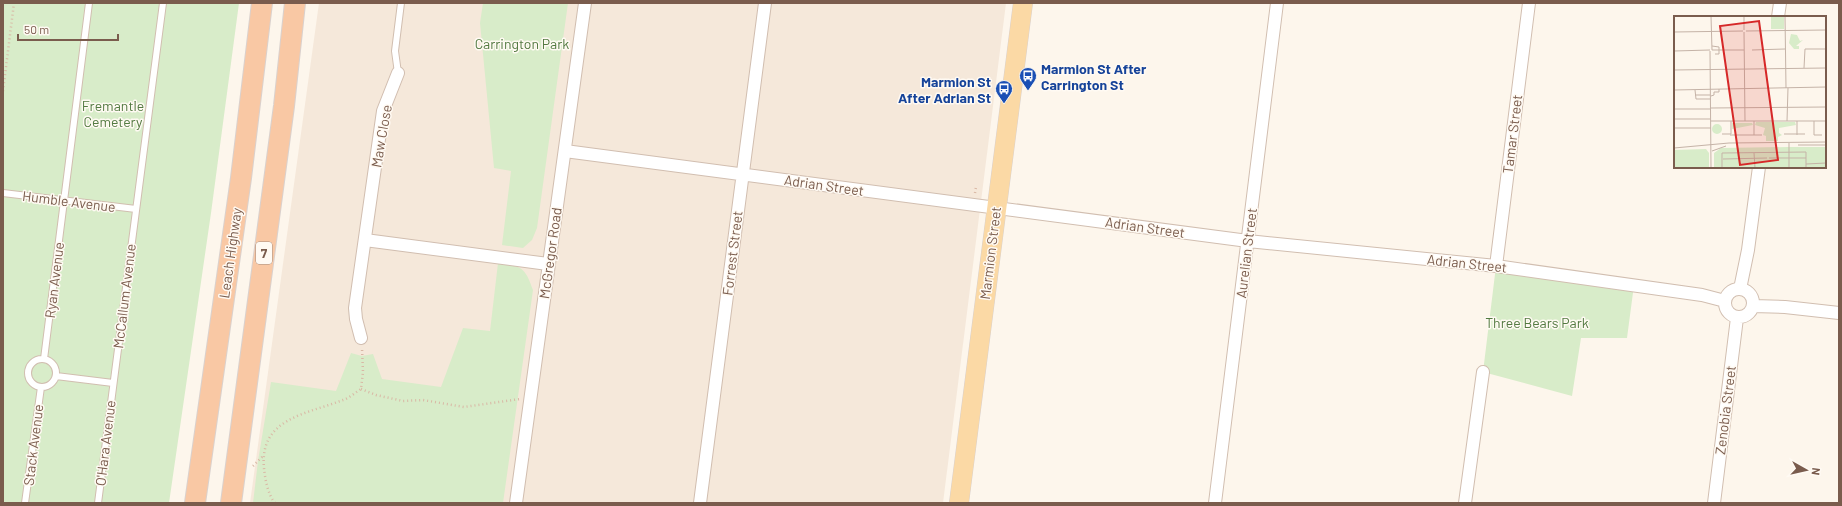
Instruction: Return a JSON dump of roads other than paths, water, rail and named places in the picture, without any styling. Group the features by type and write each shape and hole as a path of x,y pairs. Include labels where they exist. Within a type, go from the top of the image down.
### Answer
{"highway":[{"name":"Leach Highway","path":"195,503 240,178 262,3"},
{"name":"7","path":"231,503 283,114 295,3"}],"main road":[{"name":"Marmion Street","path":"970,503 1023,3"},
{"name":"Marmion Street","path":"959,503 1002,208 1034,3"}],"street":[{"name":"McGregor Road","path":"516,503 584,3"},
{"name":"Forrest Street","path":"700,503 765,3"},
{"name":"Aurelian Street","path":"1214,503 1277,3"},
{"name":"Tamar Street","path":"1496,266 1528,3"},
{"path":"1778,16 1780,3"},
{"name":"Maw Close","path":"361,338 355,308 383,111 398,73"},
{"name":"Adrian Street","path":"565,151 1248,241 1496,266 1702,295 1725,301"},
{"path":"1740,289 1748,250 1759,168"},
{"path":"365,240 548,264"},
{"path":"1740,289 1752,296 1753,306 1749,314 1737,318 1727,312 1725,301 1728,294 1740,289"},
{"path":"1753,306 1839,313"},
{"name":"Zenobia Street","path":"1714,503 1737,318"},
{"path":"1465,503 1483,372"}],"lane":[{"name":"Ryan Avenue","path":"44,359 89,3"},
{"name":"McCallum Avenue","path":"113,383 163,3"},
{"name":"Maw Close","path":"398,73 395,51 401,6"},
{"name":"Humble Avenue","path":"3,193 136,209"},
{"path":"44,359 52,363 56,371 56,376 52,383 45,387 40,387 36,386 30,380 28,372 32,364 36,361 44,359"},
{"path":"56,376 113,383"},
{"name":"O'Hara Avenue","path":"98,503 113,383"},
{"name":"Stack Avenue","path":"26,503 40,387"}],"place":[{"name":"Marmion St After Carrington St","path":"1028,91"},
{"name":"Marmion St After Adrian St","path":"1004,104"}],"park label":[{"name":"Carrington Park","path":"522,43"},
{"name":"Fremantle Cemetery","path":"113,114"},
{"name":"Three Bears Park","path":"1537,322"}]}
